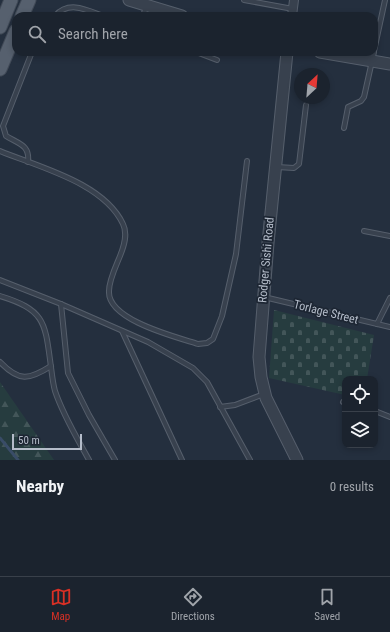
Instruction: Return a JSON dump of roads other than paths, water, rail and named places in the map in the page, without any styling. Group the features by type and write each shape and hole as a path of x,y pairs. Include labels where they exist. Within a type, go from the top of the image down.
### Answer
{"main road":[{"path":"0,27 10,0"},
{"path":"24,12 29,0"},
{"path":"0,69 12,40"}],"street":[{"path":"129,0 145,11"},
{"path":"292,12 294,0"},
{"name":"Rodger Sishi Road","path":"286,56 263,296 259,357 261,377 265,394 297,460"},
{"path":"375,56 390,64"}],"lane":[{"path":"244,0 292,12"},
{"path":"378,32 385,0"},
{"path":"61,12 69,7 80,7 93,12"},
{"path":"28,162 29,154 26,148 6,136 3,126 30,56"},
{"path":"206,56 217,60"},
{"path":"344,128 348,107 361,101 364,97 373,56"},
{"path":"275,167 294,168 298,164 306,105"},
{"path":"0,151 94,191 105,200 124,225 125,235 124,245 108,290 110,300 126,317 138,323 198,344 207,343 213,339 222,316 236,254 247,161"},
{"path":"364,231 390,236"},
{"path":"0,280 122,330 148,342 193,368 207,382 250,460"},
{"path":"0,296 26,305 43,322 47,337 54,390 89,460"},
{"name":"Torlage Street","path":"263,296 390,327"},
{"path":"377,324 390,298"},
{"path":"61,304 68,373 89,415 115,460"},
{"path":"122,330 182,460"},
{"path":"0,362 7,370 23,377 31,377 51,366"},
{"path":"220,407 235,406 265,394"},
{"path":"378,413 390,417"}],"waterway":[{"path":"0,438 18,460"}]}
